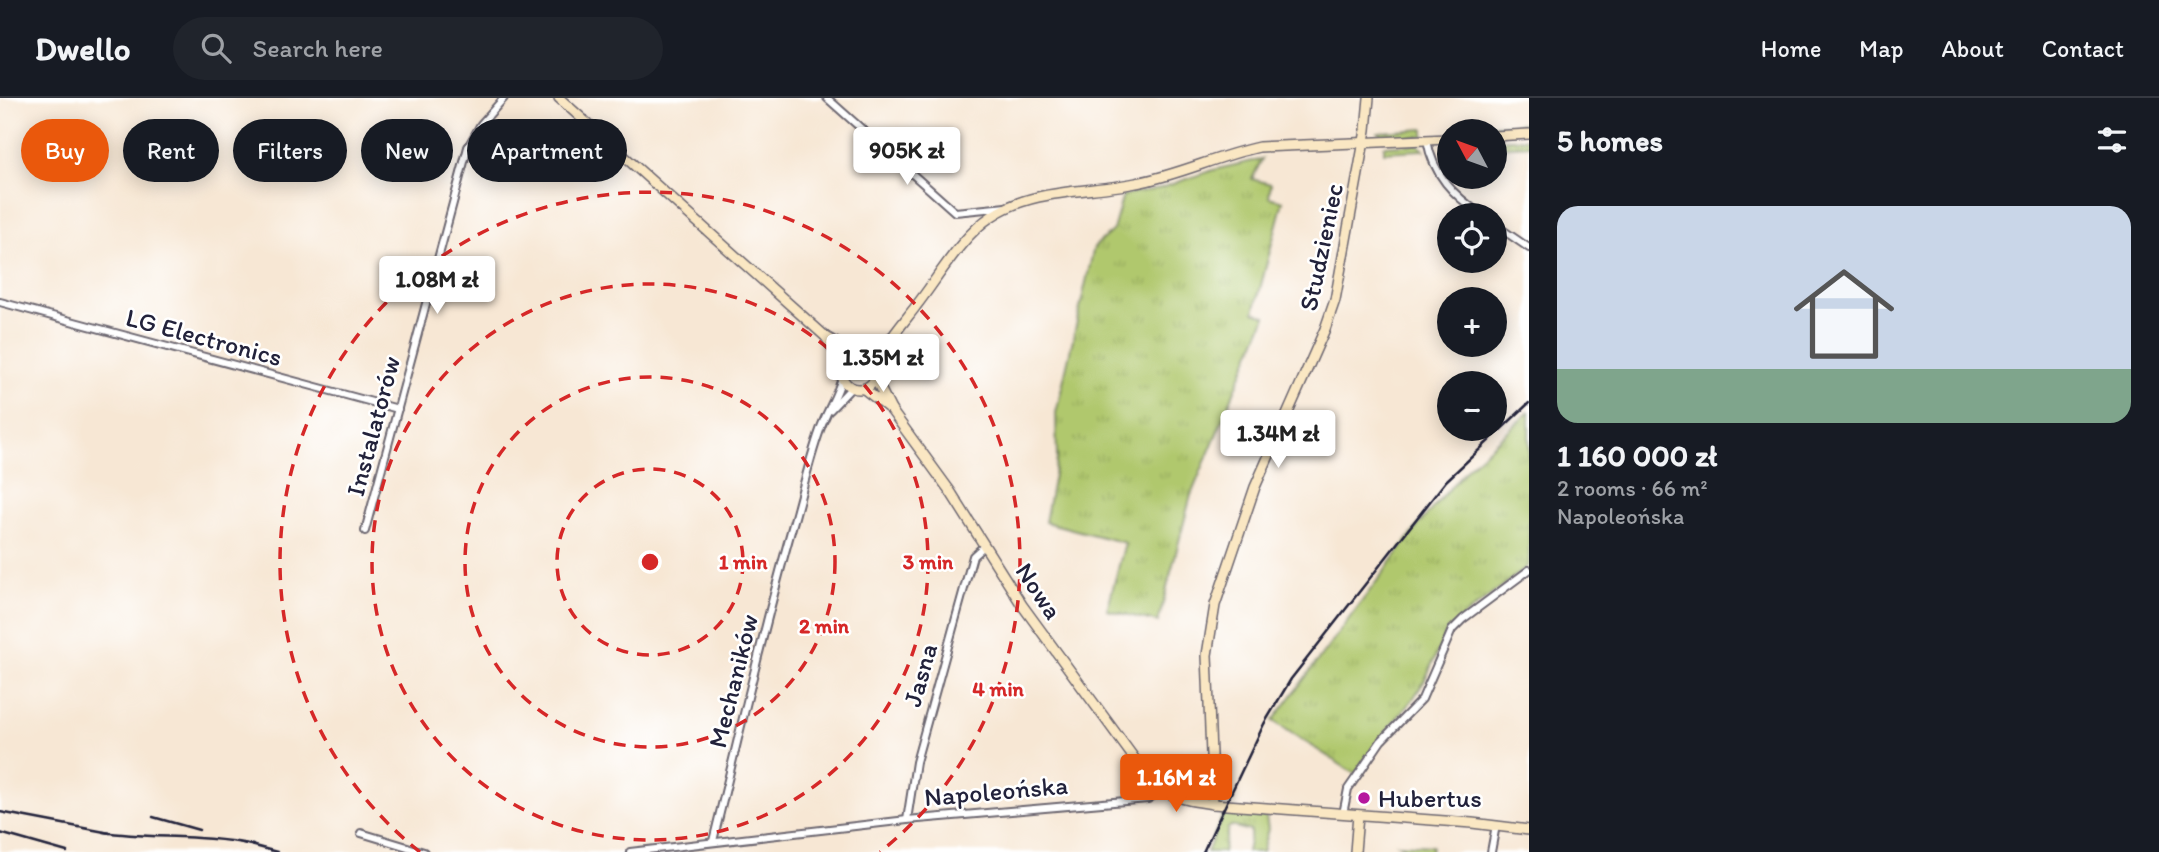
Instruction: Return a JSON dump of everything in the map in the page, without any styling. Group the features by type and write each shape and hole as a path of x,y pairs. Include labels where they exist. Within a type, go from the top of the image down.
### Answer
{"street":[{"name":"Instalatorów","path":"365,531 468,147 481,124 504,98"},
{"path":"559,98 826,337 871,358 876,368"},
{"path":"827,98 956,212 1011,206"},
{"name":"Studzieniec","path":"1213,804 1207,656 1215,605 1255,487 1325,329 1335,300 1364,142 1369,98"},
{"path":"1507,135 1529,134"},
{"path":"1427,140 1434,167 1467,203"},
{"path":"830,410 851,388 864,388 875,378 878,359 893,336 966,240 987,219 1011,206 1041,196 1137,183 1231,153 1259,147 1437,140"},
{"path":"1507,233 1529,247"},
{"name":"LG Electronics","path":"0,302 398,409"},
{"path":"842,365 848,358 893,336"},
{"path":"826,337 842,365 842,377 851,388"},
{"name":"Mechaników","path":"713,841 793,521 820,428 842,377"},
{"name":"Nowa","path":"875,378 891,410 950,491 1037,625 1142,769 1162,790"},
{"name":"Nowa","path":"864,388 891,410"},
{"name":"Jasna","path":"906,820 916,762 969,569 973,556 984,546"},
{"path":"1343,814 1348,789 1381,741 1422,699 1452,630 1529,570"},
{"path":"1162,790 1180,800 1213,804 1496,825 1529,830"},
{"name":"Napoleońska","path":"630,852 906,820 1148,799 1162,790"},
{"path":"1355,852 1358,815"},
{"path":"1491,852 1496,825"},
{"path":"361,833 424,852"}],"green space":[{"path":"1529,123 1529,130 1507,130 1507,124"},
{"path":"1424,129 1424,136 1383,138 1378,132"},
{"path":"1529,138 1529,145 1507,146 1507,139"},
{"path":"1417,144 1424,150 1384,152 1384,146"},
{"path":"1262,159 1252,179 1271,184 1269,197 1283,201 1254,312 1266,316 1191,495 1158,622 1107,610 1125,543 1045,522 1057,459 1056,413 1094,247 1113,230 1123,195 1161,188 1213,170"},
{"path":"854,360 862,360 869,367 869,375 862,382 854,382 847,375 847,367"},
{"path":"1529,412 1529,565 1447,630 1425,680 1413,699 1355,774 1273,721 1420,523 1467,468 1497,441 1507,441 1507,432"},
{"path":"1224,812 1266,817 1268,829 1262,852 1247,852 1251,831 1231,826 1228,828 1223,852 1207,852"},
{"path":"1398,844 1432,846 1431,852 1409,852"}],"railway":[{"path":"1203,852 1264,724 1291,679 1446,481 1529,403"},
{"path":"0,812 110,833"},
{"path":"153,817 199,830"},
{"path":"103,832 215,839 253,845"},
{"path":"0,833 67,852"},
{"path":"243,843 277,852"}],"place":[{"name":"Hubertus","path":"1364,798"}]}
